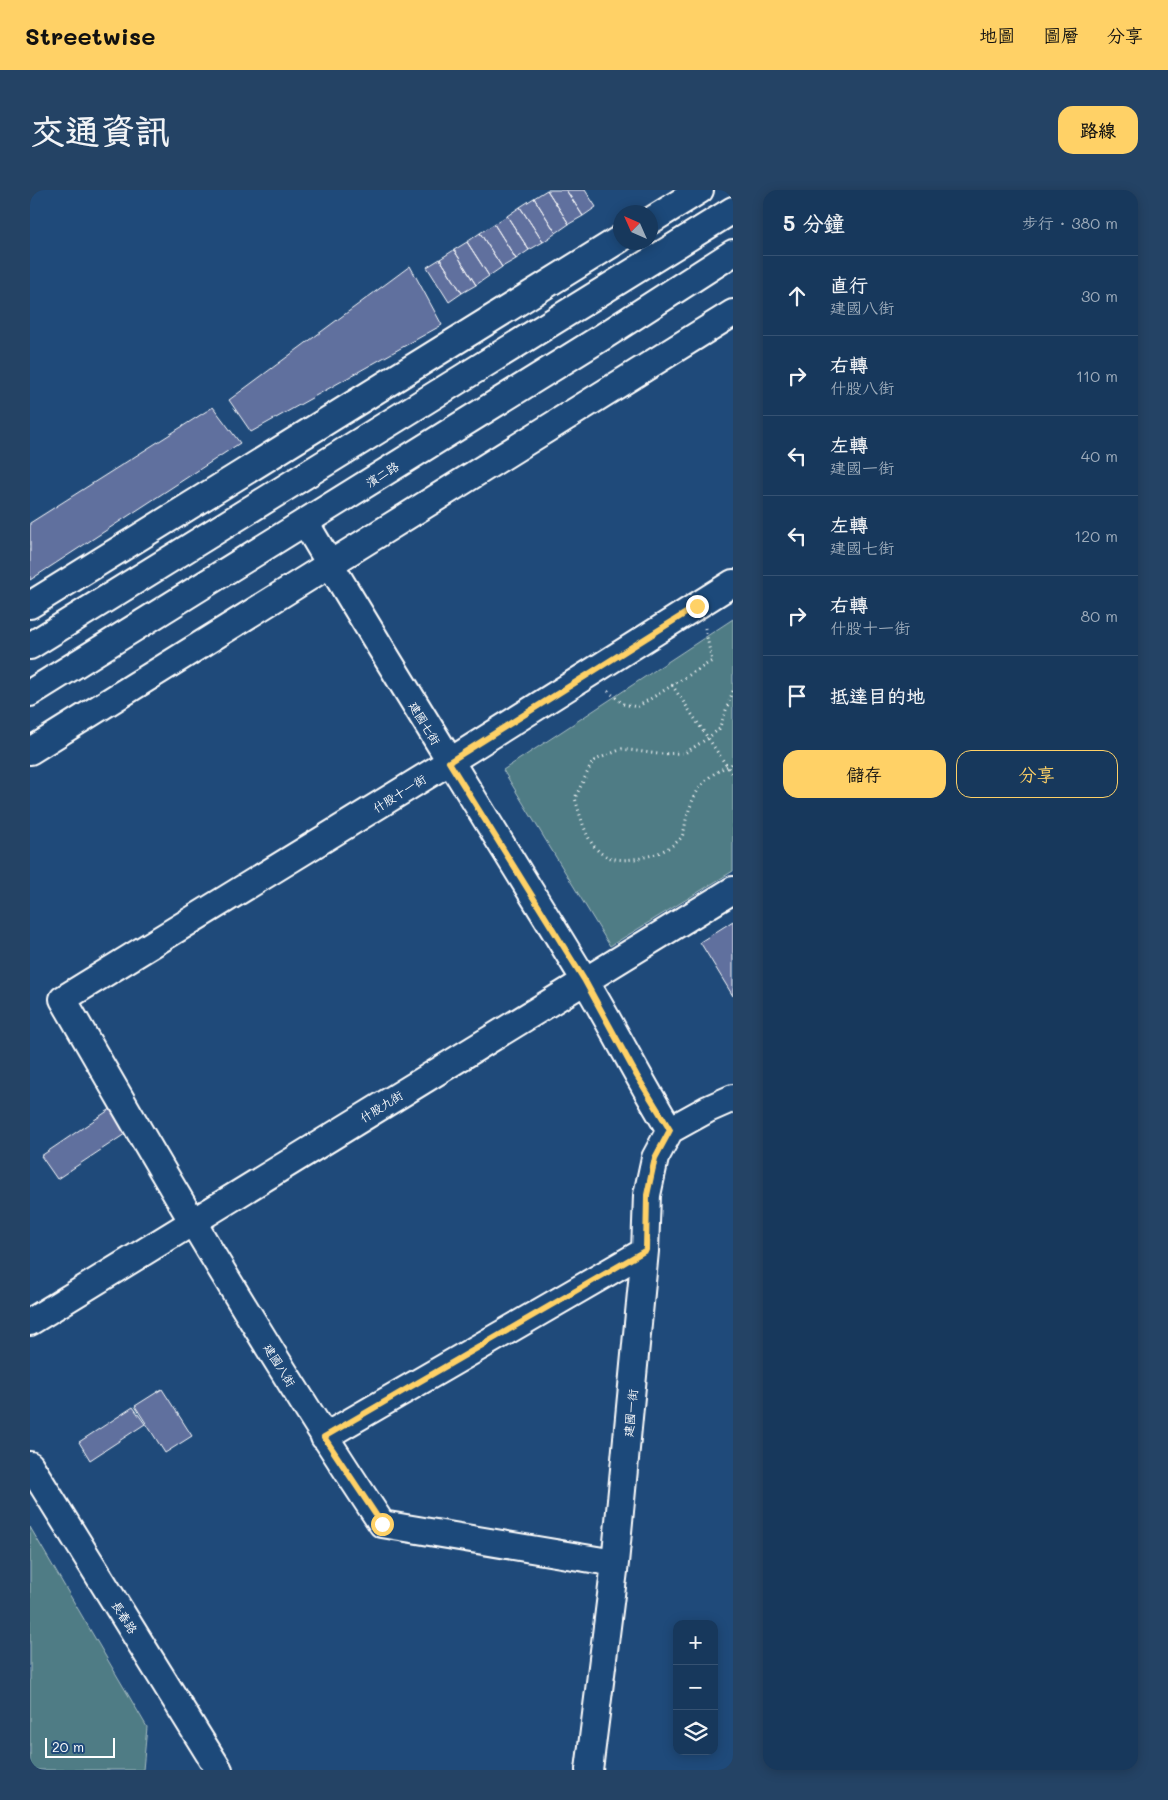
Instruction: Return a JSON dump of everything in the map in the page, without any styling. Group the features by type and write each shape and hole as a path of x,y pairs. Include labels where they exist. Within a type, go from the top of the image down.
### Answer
{"street":[{"path":"658,216 700,190"},
{"path":"30,646 733,210"},
{"path":"30,605 613,243"},
{"name":"濱二路","path":"30,693 604,336 733,253"},
{"path":"30,751 330,566 733,313"},
{"name":"建國七街","path":"305,522 449,762 585,981 637,1076 670,1130"},
{"name":"什股十一街","path":"63,999 449,762 733,583"},
{"name":"什股九街","path":"30,1322 733,890"},
{"name":"建國八街","path":"63,999 191,1223 324,1437 382,1524 615,1563"},
{"path":"670,1130 708,1109 733,1098"},
{"name":"建國一街","path":"589,1770 615,1563 646,1250 647,1195 655,1158 670,1130"},
{"path":"324,1437 646,1250"},
{"name":"長春路","path":"30,1465 219,1770"}],"path":[{"path":"588,674 623,704 637,707 712,661 697,606"},
{"path":"672,685 733,775"},
{"path":"733,691 719,729 685,752 658,754 622,749 594,761 575,798 586,836 606,858 624,862 658,854 681,838 693,796 708,778 733,764"}],"green space":[{"path":"733,619 733,871 610,946 503,770"},
{"path":"30,1527 147,1727 143,1770 30,1770"}],"building":[{"path":"547,190 566,190 583,216 569,224"},
{"path":"547,190 569,224 556,233 534,198"},
{"path":"566,190 585,190 596,207 583,216"},
{"path":"534,198 556,233 543,242 520,207"},
{"path":"520,207 543,242 529,250 507,216"},
{"path":"507,216 529,250 516,259 494,224"},
{"path":"494,224 516,259 502,267 480,233"},
{"path":"480,233 502,267 489,276 467,242"},
{"path":"467,242 489,276 476,285 454,250"},
{"path":"454,250 476,285 462,293 440,259"},
{"path":"440,259 462,293 449,302 427,267"},
{"path":"410,266 442,325 251,432 229,400"},
{"path":"213,407 240,443 30,580 30,523"},
{"path":"733,921 733,996 700,942"},
{"path":"115,1106 131,1130 57,1179 41,1156"},
{"path":"162,1389 192,1436 165,1453 135,1406"},
{"path":"133,1407 145,1424 90,1460 79,1442"}],"route":[{"path":"382,1524 324,1437 646,1250 647,1195 655,1158 670,1130 637,1076 585,981 449,762 697,606"}]}
